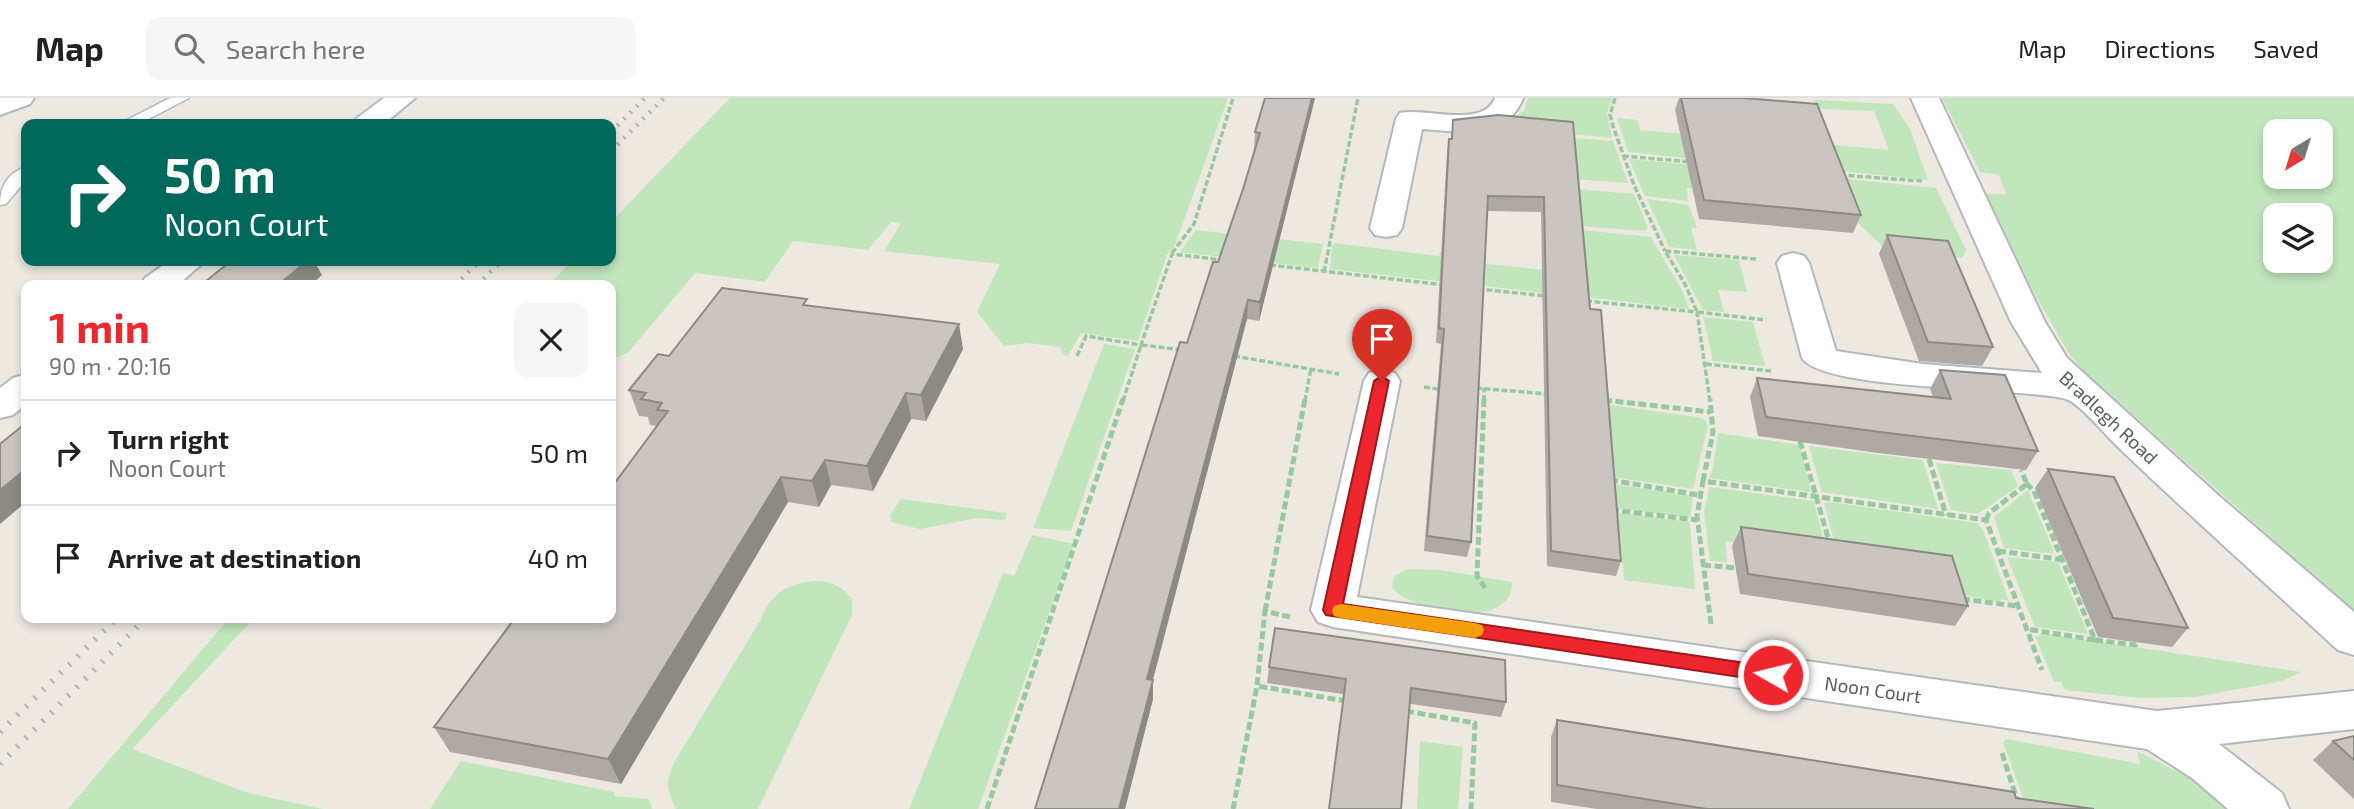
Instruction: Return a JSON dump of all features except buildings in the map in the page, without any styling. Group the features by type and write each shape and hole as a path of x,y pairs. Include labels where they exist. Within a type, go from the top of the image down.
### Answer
{"street":[{"path":"373,119 401,98"},
{"path":"1386,228 1410,119 1458,123 1484,121 1500,116 1508,106 1510,98"},
{"name":"Bradlegh Road","path":"1925,98 2028,322 2054,366 2354,638"},
{"path":"1793,263 1820,358 1835,363 1923,375 2077,388"},
{"path":"164,280 182,266"},
{"path":"1332,610 1382,381"},
{"path":"0,406 21,390"},
{"name":"Noon Court","path":"1332,610 2157,731 2354,710"},
{"path":"2157,731 2209,763 2264,809"}],"lane":[{"path":"138,119 182,98"},
{"path":"0,200 21,176"}],"path":[{"path":"987,809 1172,254 1194,224 1233,98"},
{"path":"1324,272 1358,98"},
{"path":"1615,98 1610,115 1623,156 1665,251 1685,284 1697,312 1706,363 1713,432 1699,495 1697,520 1708,610 1720,667"},
{"path":"1623,156 1702,162"},
{"path":"1836,174 1965,184"},
{"path":"1665,251 1793,263"},
{"path":"1172,254 1227,261"},
{"path":"1264,265 1453,286"},
{"path":"1465,287 1556,297"},
{"path":"1578,300 1812,326"},
{"path":"1077,356 1086,337 1194,351"},
{"path":"1220,355 1448,390"},
{"path":"1706,363 1771,371"},
{"path":"1233,809 1257,686 1265,611 1311,368"},
{"path":"1477,576 1484,388"},
{"path":"1470,389 1559,395"},
{"path":"1597,399 1711,412"},
{"path":"1800,441 1831,548"},
{"path":"1928,459 1946,515"},
{"path":"2021,470 2026,483 2034,491 2095,640"},
{"path":"1609,479 1699,495"},
{"path":"1703,481 1986,520"},
{"path":"2026,483 1989,513 1986,520 2059,716"},
{"path":"1611,510 1697,520"},
{"path":"1998,551 2063,559"},
{"path":"1703,565 1736,568"},
{"path":"1959,599 2017,606"},
{"path":"1265,611 1305,621 1332,610"},
{"path":"2026,629 2136,646 2139,643"},
{"path":"1257,686 1352,702"},
{"path":"1987,706 2020,809"},
{"path":"1393,709 1475,723 1471,809"}],"green space":[{"path":"730,98 1228,98 1175,245 1167,255 1138,341 1081,333 1068,356 1064,355 1060,347 1027,343 1004,346 977,312 1000,264 884,251 901,223 891,222 868,250 793,241 765,282 695,273 628,353 616,357 616,280 553,280 567,266 616,266 616,217"},
{"path":"1528,98 1612,98 1607,113 1612,138 1571,134 1515,118 1524,111"},
{"path":"1942,98 2354,98 2354,612 2086,373 2069,354 2032,289 1986,194 2006,194 1999,175 1980,172"},
{"path":"1815,100 1893,104 1910,129 1928,180 1810,168 1800,142 1889,150 1874,111 1821,109 1813,103"},
{"path":"1617,118 1637,120 1640,130 1706,136 1712,161 1628,152"},
{"path":"1575,138 1613,141 1628,183 1576,179"},
{"path":"1629,159 1756,171 1763,195 1687,188 1688,201 1645,196"},
{"path":"1839,178 1936,188 1966,250 1962,258 1884,248 1858,223"},
{"path":"1577,189 1634,194 1648,228 1644,231 1582,226"},
{"path":"1647,199 1689,205 1697,228 1691,228 1697,250 1669,247"},
{"path":"1196,230 1323,244 1318,268 1180,252"},
{"path":"1582,230 1651,237 1682,290 1689,309 1559,294"},
{"path":"1335,243 1439,256 1440,252 1474,255 1473,285 1330,269 1332,245"},
{"path":"1674,255 1739,260 1747,292 1718,290 1724,312 1703,310"},
{"path":"1486,264 1548,270 1552,294 1485,286"},
{"path":"1703,317 1753,322 1765,366 1713,361"},
{"path":"1104,344 1135,349 1071,531 1033,528"},
{"path":"1576,400 1703,418 1708,425 1693,489 1612,477 1610,418 1578,413"},
{"path":"1718,433 1800,445 1811,492 1709,478 1713,469"},
{"path":"1809,446 1923,460 1938,509 1822,492"},
{"path":"1936,463 2011,470 2018,486 1978,514 1951,510"},
{"path":"1614,484 1693,496 1690,518 1617,508"},
{"path":"1709,487 1814,501 1827,554 1725,541 1727,562 1710,561 1704,512"},
{"path":"2028,490 2054,552 2052,554 2004,548 1994,517"},
{"path":"901,499 1007,513 1005,520 977,518 920,529 891,522 890,515"},
{"path":"1824,503 1977,523 1983,530 2009,601 2000,599 2000,602 1955,594 1838,555"},
{"path":"1618,513 1690,522 1695,589 1624,580"},
{"path":"1032,535 1074,544 978,809 909,809 1003,573 1014,576"},
{"path":"2007,557 2058,562 2088,634 2035,627"},
{"path":"1408,569 1441,570 1512,582 1508,598 1497,607 1480,612 1460,613 1420,604 1403,597 1392,588 1394,576"},
{"path":"815,581 831,583 844,590 852,599 852,615 758,809 676,809 668,785 675,761 765,610 781,591"},
{"path":"225,623 249,623 132,749 248,793 323,809 68,809"},
{"path":"2040,633 2301,672 2282,681 2195,697 2140,698 2065,690 2061,682 2054,682 2035,636 2041,637"},
{"path":"2006,739 2140,764 2137,751 2209,788 2236,809 2027,809 2003,742"},
{"path":"1420,741 1463,747 1458,809 1417,809"},
{"path":"461,761 614,792 614,796 649,799 652,809 430,809"}],"railway":[{"path":"616,127 645,98"},
{"path":"616,146 664,98"},
{"path":"460,280 475,266"},
{"path":"482,280 497,266"},
{"path":"0,732 112,623"},
{"path":"0,764 141,623"}],"slow traffic":[{"path":"1341,611 1475,630"}],"route":[{"path":"1382,381 1332,610 1773,675"}]}
